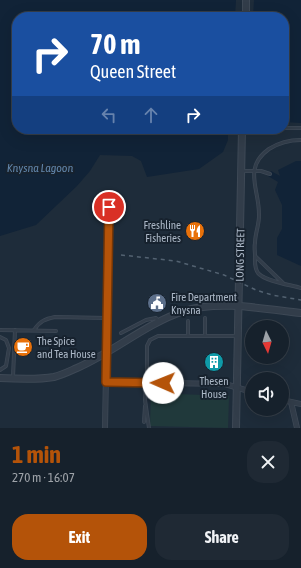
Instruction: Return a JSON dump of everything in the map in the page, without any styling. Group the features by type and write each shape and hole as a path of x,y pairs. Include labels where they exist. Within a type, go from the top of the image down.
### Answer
{"street":[{"path":"246,0 246,12"},
{"name":"LONG STREET","path":"236,428 242,134"},
{"path":"105,428 109,207"},
{"path":"0,378 38,379 56,377 85,365 106,354 158,321 184,311 208,307 239,307 301,314"},
{"path":"106,382 225,384 245,390"},
{"path":"297,428 291,402 301,404"}],"lane":[{"path":"289,128 301,128"},
{"path":"301,140 292,140 277,144 261,154 257,160 254,171 259,216 255,244 256,256 254,263 258,272 269,280 301,288"},
{"path":"242,172 261,171 270,174"},
{"path":"256,256 283,283"},
{"path":"34,330 38,324 47,319 107,318"},
{"path":"121,333 146,320 156,318 158,321"},
{"path":"205,318 205,336"},
{"path":"188,320 188,336"},
{"path":"0,330 56,331"},
{"path":"13,379 15,330"},
{"path":"144,422 146,346 150,340 158,336 238,336"},
{"path":"0,337 6,340 9,348 6,366 0,370"},
{"path":"145,400 149,428"}],"green space":[{"path":"151,393 229,396 228,428 150,426"}],"water":[{"name":"Knysna Lagoon","path":"0,0 236,0 235,12 12,12 12,134 228,134 228,140 223,152 199,169 147,177 141,161 132,156 100,155 90,171 77,186 36,225 0,236"},
{"path":"254,0 301,0 301,123 289,122 289,12 253,12"},
{"path":"296,161 301,161 301,266 277,255 277,238 282,229 282,205 275,190 278,182 268,176 271,171 280,176 278,170"}],"railway":[{"path":"121,255 176,261 224,275 256,290 272,295 301,300"}],"place":[{"name":"Freshline Fisheries","path":"195,231"},
{"name":"Fire Department Knysna","path":"157,303"},
{"name":"The Spice and Tea House","path":"23,347"},
{"name":"Thesen House","path":"214,362"}],"route":[{"path":"109,207 106,382 163,383"}]}
